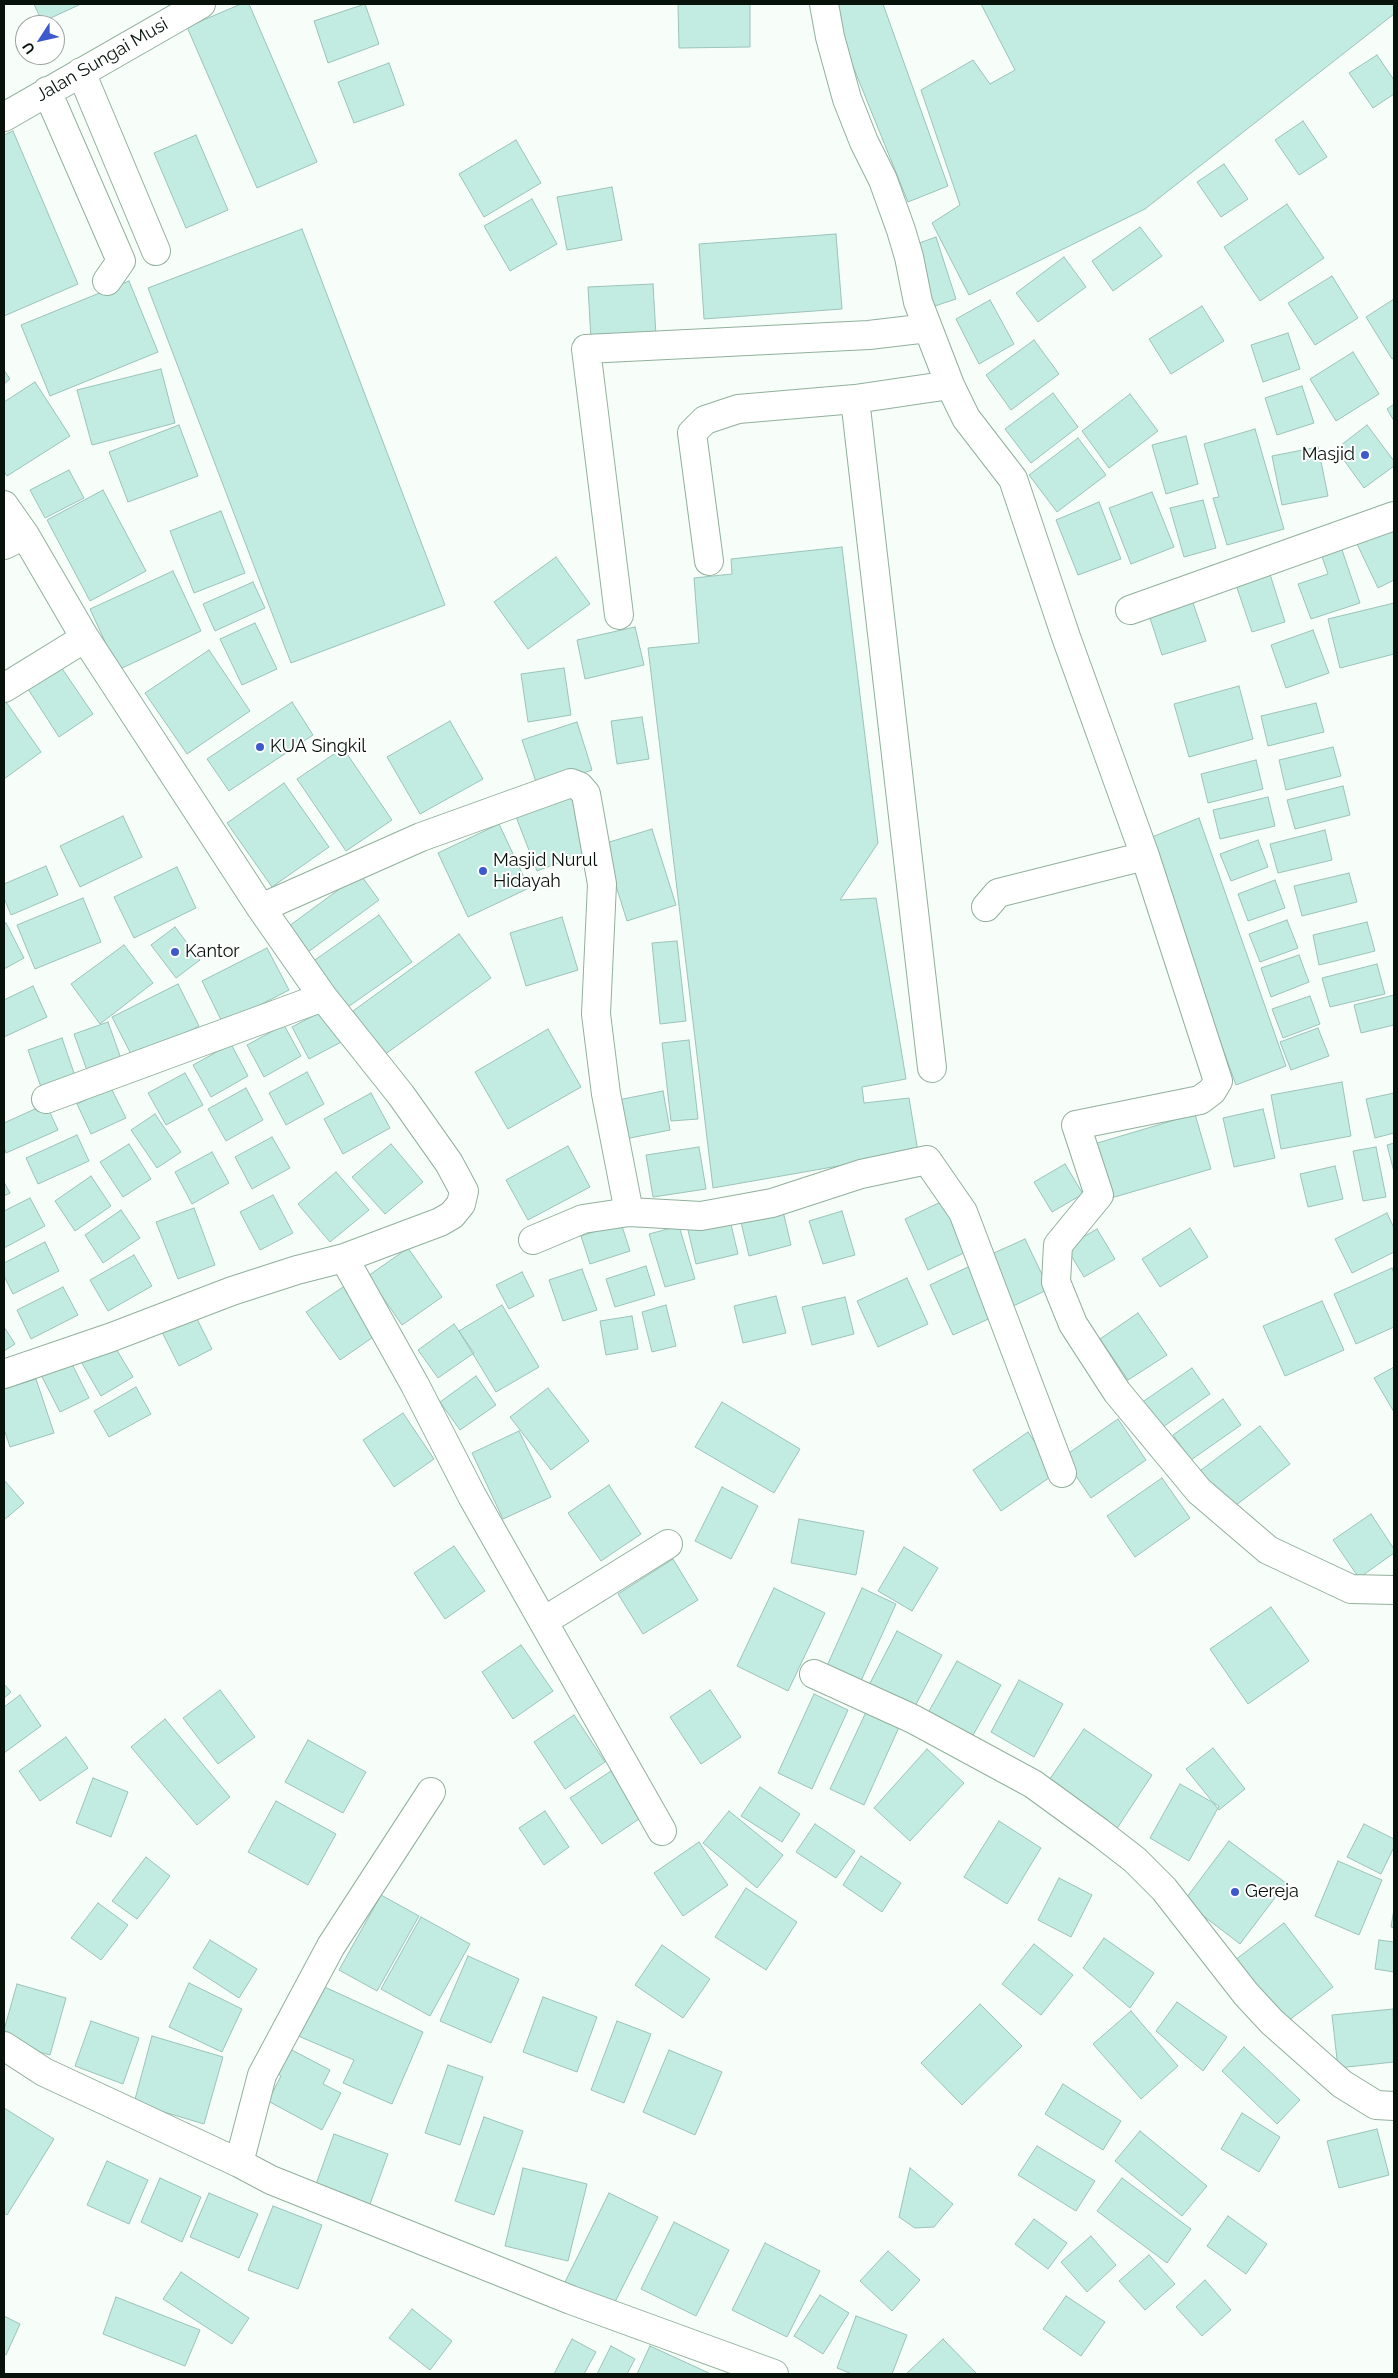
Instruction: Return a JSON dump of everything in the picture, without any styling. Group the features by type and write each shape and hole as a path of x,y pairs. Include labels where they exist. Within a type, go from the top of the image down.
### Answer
{"street":[{"name":"Jalan Sungai Musi","path":"6,113 200,4"},
{"path":"824,4 830,37 847,99 864,142 883,180 909,256 918,302 950,385 966,418 1013,479 1066,637 1146,856 1218,1081 1212,1091 1200,1100 1076,1125 1099,1195 1058,1245 1056,1282 1073,1324 1117,1392 1198,1491 1268,1550 1352,1589 1394,1590"},
{"path":"81,72 156,251"},
{"path":"47,91 121,260 108,281"},
{"path":"619,615 586,349 869,335 928,328"},
{"path":"709,561 692,433 705,420 738,409 855,399 950,385"},
{"path":"855,399 932,1068"},
{"path":"4,505 15,540 86,638 261,908 323,997 400,1095 449,1163 464,1191 461,1204 452,1215 344,1258 297,1270 232,1291 112,1337 4,1374"},
{"path":"1130,610 1394,516"},
{"path":"4,688 86,638"},
{"path":"261,908 421,837 571,783 579,786 586,794 602,884 596,1014 606,1094 629,1212"},
{"path":"986,907 998,893 1146,856"},
{"path":"46,1099 323,997"},
{"path":"533,1240 584,1220 629,1212 701,1216 772,1203 860,1174 927,1160 963,1212 1062,1473"},
{"path":"344,1258 472,1496 662,1831"},
{"path":"544,1621 668,1544"},
{"path":"814,1674 912,1719 1032,1784 1099,1832 1136,1860 1164,1889 1246,1994 1272,2022 1342,2084 1376,2105 1394,2106"},
{"path":"239,2162 262,2075 331,1946 430,1792"},
{"path":"4,2046 44,2072 239,2162 271,2180 462,2258 774,2374"}],"building":[{"path":"34,4 81,4 57,15 39,15"},
{"path":"241,4 249,4 317,162 257,188 187,27"},
{"path":"365,4 379,44 328,63 314,21"},
{"path":"678,4 750,4 750,47 679,48"},
{"path":"834,4 883,4 948,186 908,202 846,49"},
{"path":"981,4 1394,4 1394,14 1145,209 969,295 932,223 960,205 921,90 973,60 990,84 1015,70"},
{"path":"1377,55 1394,80 1394,94 1373,108 1349,73"},
{"path":"389,63 404,105 354,123 338,82"},
{"path":"1303,121 1327,157 1299,175 1275,140"},
{"path":"13,131 78,284 4,316 4,135"},
{"path":"196,135 228,210 186,228 154,153"},
{"path":"516,140 541,183 484,217 459,174"},
{"path":"1224,164 1248,199 1221,217 1197,182"},
{"path":"612,187 622,240 567,250 557,197"},
{"path":"532,199 557,244 510,271 484,226"},
{"path":"1287,204 1324,258 1260,301 1224,247"},
{"path":"1140,227 1162,256 1113,291 1092,261"},
{"path":"302,229 445,605 291,663 148,288"},
{"path":"836,234 842,309 704,319 699,244"},
{"path":"936,237 956,299 932,307 911,246"},
{"path":"1064,257 1086,287 1038,322 1016,293"},
{"path":"1332,276 1358,318 1315,345 1288,303"},
{"path":"129,281 158,352 50,396 21,325"},
{"path":"653,284 656,336 591,340 588,287"},
{"path":"1394,299 1394,358 1392,359 1366,317"},
{"path":"990,300 1014,344 979,364 956,319"},
{"path":"1202,306 1224,341 1171,374 1149,339"},
{"path":"1288,333 1300,369 1263,382 1251,345"},
{"path":"1034,340 1059,374 1011,410 986,375"},
{"path":"1353,352 1379,394 1336,421 1310,379"},
{"path":"161,369 175,423 92,445 77,390"},
{"path":"4,370 10,379 4,384"},
{"path":"35,382 70,436 7,476 4,471 4,402"},
{"path":"1302,386 1314,423 1277,435 1265,398"},
{"path":"1053,393 1078,427 1031,463 1005,429"},
{"path":"1130,394 1158,431 1109,468 1082,431"},
{"path":"1394,404 1394,421 1387,409"},
{"path":"179,425 198,476 128,502 109,452"},
{"name":"Masjid","path":"1367,425 1394,461 1394,466 1364,488 1336,449"},
{"path":"1255,429 1284,529 1227,545 1213,498 1219,497 1204,444"},
{"path":"1186,436 1198,484 1166,494 1152,445"},
{"path":"1078,438 1106,475 1057,512 1029,475"},
{"path":"1318,447 1328,496 1282,505 1272,456"},
{"path":"69,470 84,498 45,518 30,490"},
{"path":"103,490 146,571 90,601 47,520"},
{"path":"1152,492 1174,547 1131,564 1109,508"},
{"path":"1203,500 1216,548 1184,557 1170,508"},
{"path":"1099,502 1121,559 1078,575 1056,520"},
{"path":"221,511 245,573 194,593 170,531"},
{"path":"1394,526 1394,580 1378,588 1357,544"},
{"path":"1338,538 1360,603 1311,619 1298,584 1328,574 1318,545"},
{"path":"842,547 878,843 840,900 876,898 906,1079 862,1087 864,1103 909,1098 918,1152 713,1188 648,648 699,643 694,578 732,574 731,559"},
{"path":"556,557 590,604 528,649 494,602"},
{"path":"173,571 201,631 118,670 90,609"},
{"path":"1269,571 1285,622 1252,632 1235,582"},
{"path":"253,582 265,608 215,631 203,604"},
{"path":"1192,600 1206,641 1162,655 1149,615"},
{"path":"1394,603 1394,654 1340,668 1328,619"},
{"path":"255,623 277,669 242,685 220,639"},
{"path":"635,627 644,665 585,679 577,640"},
{"path":"1313,630 1329,673 1286,688 1271,645"},
{"path":"209,650 250,711 187,754 145,693"},
{"path":"61,667 93,714 59,737 28,689"},
{"path":"564,668 571,715 528,722 521,674"},
{"path":"1239,686 1253,739 1189,757 1174,704"},
{"path":"4,699 41,752 4,779"},
{"name":"KUA Singkil","path":"292,702 313,735 229,791 207,759"},
{"path":"1316,703 1324,732 1268,746 1261,716"},
{"path":"642,717 649,759 617,764 611,721"},
{"path":"450,721 483,779 420,814 387,757"},
{"path":"577,722 592,770 538,788 522,740"},
{"path":"1333,747 1341,776 1286,790 1279,760"},
{"path":"343,748 392,820 346,851 297,779"},
{"path":"1256,760 1263,789 1208,803 1201,774"},
{"path":"284,783 329,847 272,887 227,823"},
{"path":"1343,786 1350,815 1295,829 1287,800"},
{"path":"568,787 592,850 537,871 513,809"},
{"path":"1268,797 1275,826 1220,839 1213,810"},
{"path":"123,816 142,857 80,887 60,846"},
{"path":"1199,818 1286,1066 1236,1085 1147,839"},
{"name":"Masjid Nurul Hidayah","path":"499,824 529,888 468,917 438,853"},
{"path":"652,829 676,905 627,921 603,844"},
{"path":"1325,830 1332,860 1278,873 1270,844"},
{"path":"1258,840 1268,867 1231,881 1220,854"},
{"path":"46,866 58,895 11,915 4,898 4,884"},
{"path":"177,867 196,908 134,938 114,897"},
{"path":"1349,873 1357,902 1302,916 1294,886"},
{"path":"360,874 379,900 308,952 289,926"},
{"path":"1275,880 1285,908 1248,921 1238,894"},
{"path":"83,898 101,942 35,969 17,925"},
{"path":"379,915 412,962 345,1009 312,962"},
{"path":"562,917 578,970 526,986 510,933"},
{"path":"1287,920 1298,948 1260,962 1249,934"},
{"path":"1367,922 1375,951 1319,965 1313,935"},
{"path":"6,923 24,958 4,969 4,924"},
{"name":"Kantor","path":"175,927 200,960 176,978 151,945"},
{"path":"459,934 491,978 384,1055 353,1011"},
{"path":"677,941 686,1021 660,1024 652,943"},
{"path":"124,945 153,983 100,1024 71,984"},
{"path":"267,948 289,990 223,1024 202,981"},
{"path":"1299,955 1309,982 1271,997 1261,968"},
{"path":"1377,964 1385,994 1330,1007 1322,978"},
{"path":"178,984 199,1026 134,1060 112,1017"},
{"path":"33,986 47,1017 4,1037 4,1000"},
{"path":"1394,995 1394,1025 1361,1033 1354,1005"},
{"path":"1310,996 1320,1024 1283,1038 1272,1009"},
{"path":"330,1007 347,1039 309,1059 292,1027"},
{"path":"108,1022 124,1067 90,1079 74,1034"},
{"path":"284,1025 301,1056 264,1077 247,1045"},
{"path":"1318,1028 1329,1056 1291,1070 1280,1042"},
{"path":"548,1029 581,1087 508,1129 475,1072"},
{"path":"62,1038 76,1079 42,1090 28,1050"},
{"path":"689,1040 698,1119 671,1121 662,1043"},
{"path":"231,1044 248,1076 211,1097 193,1065"},
{"path":"307,1072 324,1104 286,1125 269,1093"},
{"path":"185,1073 203,1105 166,1125 148,1093"},
{"path":"1342,1082 1351,1136 1281,1149 1271,1095"},
{"path":"111,1088 126,1118 91,1134 77,1104"},
{"path":"246,1088 263,1120 226,1141 208,1109"},
{"path":"663,1091 670,1130 625,1139 618,1100"},
{"path":"371,1093 390,1128 343,1154 324,1119"},
{"path":"1394,1093 1394,1133 1375,1138 1366,1099"},
{"path":"46,1104 58,1130 6,1153 4,1148 4,1123"},
{"path":"1263,1109 1275,1158 1234,1167 1223,1118"},
{"path":"155,1114 181,1152 157,1168 131,1130"},
{"path":"1195,1114 1211,1169 1111,1198 1094,1144"},
{"path":"77,1135 89,1161 38,1184 26,1158"},
{"path":"272,1137 290,1168 252,1189 235,1157"},
{"path":"1394,1143 1394,1172 1387,1145"},
{"path":"129,1144 151,1179 123,1197 100,1162"},
{"path":"391,1144 423,1182 385,1214 352,1177"},
{"path":"568,1146 590,1187 528,1220 506,1180"},
{"path":"699,1147 706,1189 653,1197 646,1155"},
{"path":"1376,1147 1386,1197 1363,1201 1353,1151"},
{"path":"212,1152 229,1183 192,1204 175,1172"},
{"path":"1065,1164 1083,1194 1052,1212 1034,1182"},
{"path":"1335,1166 1343,1199 1308,1207 1300,1174"},
{"path":"336,1172 369,1210 330,1242 298,1204"},
{"path":"91,1176 111,1206 75,1231 55,1201"},
{"path":"4,1182 10,1193 4,1196"},
{"path":"273,1195 293,1233 260,1250 240,1212"},
{"path":"30,1198 45,1226 4,1248 4,1211"},
{"path":"945,1200 968,1251 928,1270 905,1219"},
{"path":"782,1207 791,1245 749,1256 740,1218"},
{"path":"194,1208 215,1265 178,1279 156,1222"},
{"path":"121,1210 140,1238 103,1263 85,1235"},
{"path":"842,1211 855,1255 823,1264 809,1221"},
{"path":"1387,1213 1394,1228 1394,1252 1352,1273 1335,1239"},
{"path":"729,1216 738,1254 696,1264 687,1226"},
{"path":"621,1223 630,1251 590,1264 581,1236"},
{"path":"679,1226 695,1279 665,1287 649,1234"},
{"path":"1190,1228 1208,1257 1160,1287 1142,1259"},
{"path":"1097,1229 1115,1259 1084,1277 1066,1247"},
{"path":"1025,1239 1049,1289 1009,1308 985,1257"},
{"path":"45,1242 59,1271 13,1294 4,1276 4,1263"},
{"path":"408,1248 442,1297 402,1325 368,1276"},
{"path":"134,1255 152,1286 108,1311 90,1280"},
{"path":"646,1266 655,1295 615,1307 606,1279"},
{"path":"970,1266 993,1317 953,1335 930,1285"},
{"path":"1392,1268 1394,1274 1394,1327 1356,1344 1334,1294"},
{"path":"582,1269 597,1310 563,1321 549,1280"},
{"path":"522,1272 534,1296 509,1309 496,1285"},
{"path":"907,1278 928,1324 878,1347 857,1301"},
{"path":"346,1285 379,1333 340,1360 306,1312"},
{"path":"63,1287 78,1315 31,1339 17,1310"},
{"path":"776,1296 786,1333 743,1343 734,1306"},
{"path":"845,1297 854,1334 812,1345 802,1307"},
{"path":"1322,1301 1344,1350 1285,1376 1263,1326"},
{"path":"502,1305 539,1367 496,1392 459,1331"},
{"path":"666,1305 676,1346 652,1352 642,1312"},
{"path":"193,1311 212,1349 179,1366 160,1328"},
{"path":"1138,1313 1167,1355 1128,1380 1100,1339"},
{"path":"632,1316 638,1349 606,1355 600,1321"},
{"path":"454,1324 474,1353 438,1378 418,1350"},
{"path":"4,1327 15,1344 4,1351"},
{"path":"112,1342 133,1377 101,1396 80,1360"},
{"path":"67,1354 89,1398 60,1412 38,1369"},
{"path":"1394,1367 1394,1412 1374,1378"},
{"path":"1192,1368 1210,1394 1160,1429 1141,1403"},
{"path":"476,1376 496,1405 460,1430 440,1402"},
{"path":"36,1379 54,1433 10,1447 4,1429 4,1389"},
{"path":"136,1387 151,1414 109,1437 94,1411"},
{"path":"548,1388 589,1441 551,1470 510,1417"},
{"path":"1223,1399 1241,1425 1191,1460 1173,1435"},
{"path":"722,1402 800,1449 774,1493 695,1447"},
{"path":"403,1413 434,1459 394,1487 363,1440"},
{"path":"1118,1419 1146,1460 1091,1498 1063,1457"},
{"path":"1260,1426 1290,1464 1227,1512 1197,1473"},
{"path":"519,1431 551,1497 503,1519 472,1453"},
{"path":"1028,1432 1056,1473 1001,1511 973,1470"},
{"path":"1162,1478 1190,1518 1135,1557 1107,1516"},
{"path":"4,1480 24,1503 4,1520"},
{"path":"609,1485 641,1534 601,1561 568,1513"},
{"path":"722,1487 758,1506 731,1559 695,1541"},
{"path":"1371,1514 1394,1549 1394,1553 1359,1578 1333,1540"},
{"path":"799,1519 864,1531 856,1575 791,1563"},
{"path":"454,1546 485,1591 445,1619 414,1573"},
{"path":"904,1547 938,1568 912,1611 878,1591"},
{"path":"673,1559 698,1600 643,1634 618,1594"},
{"path":"774,1588 825,1613 788,1691 737,1666"},
{"path":"862,1588 896,1604 860,1683 826,1668"},
{"path":"1271,1607 1309,1661 1248,1704 1210,1649"},
{"path":"897,1631 942,1655 912,1712 867,1689"},
{"path":"521,1645 553,1691 513,1719 482,1672"},
{"path":"957,1661 1001,1685 972,1737 928,1713"},
{"path":"1019,1680 1063,1704 1034,1757 991,1732"},
{"path":"4,1684 11,1692 4,1698"},
{"path":"220,1690 255,1737 218,1764 183,1718"},
{"path":"710,1690 741,1737 701,1764 670,1717"},
{"path":"814,1694 848,1710 812,1789 778,1773"},
{"path":"20,1695 41,1726 4,1753 4,1707"},
{"path":"867,1710 900,1725 864,1805 830,1789"},
{"path":"574,1715 605,1762 565,1789 534,1742"},
{"path":"165,1719 230,1797 197,1825 131,1747"},
{"path":"1084,1729 1152,1775 1114,1833 1045,1786"},
{"path":"66,1737 88,1768 40,1801 19,1771"},
{"path":"308,1740 366,1772 343,1813 285,1782"},
{"path":"1213,1748 1245,1789 1219,1810 1186,1769"},
{"path":"927,1749 964,1783 910,1841 874,1808"},
{"path":"611,1771 642,1817 602,1844 570,1798"},
{"path":"93,1778 128,1792 111,1837 76,1823"},
{"path":"1180,1784 1219,1806 1189,1861 1150,1838"},
{"path":"760,1787 800,1814 782,1842 741,1816"},
{"path":"276,1801 336,1834 308,1885 248,1852"},
{"path":"545,1811 569,1847 544,1865 519,1828"},
{"path":"729,1811 783,1855 757,1888 703,1843"},
{"path":"999,1821 1041,1848 1007,1904 964,1877"},
{"path":"815,1824 855,1851 836,1878 796,1852"},
{"path":"1364,1824 1394,1839 1394,1847 1381,1874 1347,1857"},
{"name":"Gereja","path":"1229,1841 1286,1883 1240,1944 1184,1901"},
{"path":"699,1842 728,1885 683,1916 654,1873"},
{"path":"861,1856 901,1883 882,1912 843,1885"},
{"path":"146,1857 170,1876 137,1919 112,1901"},
{"path":"1338,1861 1382,1880 1359,1935 1315,1916"},
{"path":"1059,1878 1092,1895 1071,1937 1038,1920"},
{"path":"746,1888 797,1922 766,1970 715,1937"},
{"path":"381,1895 419,1916 377,1991 339,1970"},
{"path":"98,1903 128,1925 101,1960 71,1938"},
{"path":"1394,1909 1394,1928 1391,1927"},
{"path":"421,1917 470,1944 430,2016 381,1989"},
{"path":"1284,1923 1333,1987 1284,2024 1235,1960"},
{"path":"1104,1938 1154,1973 1130,2008 1083,1968"},
{"path":"210,1940 257,1969 239,1998 193,1968"},
{"path":"1379,1940 1394,1942 1394,1972 1375,1969"},
{"path":"1034,1944 1073,1975 1041,2015 1002,1984"},
{"path":"662,1945 710,1979 683,2018 635,1985"},
{"path":"468,1956 519,1979 491,2043 440,2021"},
{"path":"189,1983 242,2009 222,2052 169,2027"},
{"path":"17,1984 66,1998 50,2055 4,2042 4,2030"},
{"path":"318,1984 423,2032 392,2104 343,2083 354,2060 296,2035"},
{"path":"543,1997 597,2017 577,2072 523,2052"},
{"path":"1177,2002 1227,2037 1203,2071 1156,2031"},
{"path":"980,2004 1022,2046 962,2105 921,2063"},
{"path":"1393,2009 1394,2062 1338,2068 1332,2015"},
{"path":"1131,2011 1178,2066 1141,2099 1093,2044"},
{"path":"91,2021 139,2038 123,2084 75,2066"},
{"path":"617,2021 651,2034 624,2103 591,2090"},
{"path":"152,2036 223,2057 204,2124 134,2103"},
{"path":"1244,2047 1300,2100 1277,2124 1222,2071"},
{"path":"288,2048 330,2070 323,2084 341,2093 322,2130 268,2101 281,2076 275,2072"},
{"path":"669,2050 722,2072 695,2135 643,2112"},
{"path":"448,2065 483,2077 460,2145 425,2133"},
{"path":"1063,2084 1121,2121 1103,2150 1045,2114"},
{"path":"4,2108 54,2139 7,2215 4,2213"},
{"path":"1242,2113 1280,2137 1259,2172 1221,2149"},
{"path":"484,2117 523,2131 494,2215 455,2201"},
{"path":"1377,2129 1389,2175 1339,2188 1327,2141"},
{"path":"1140,2131 1207,2186 1182,2216 1115,2161"},
{"path":"334,2134 388,2154 369,2207 315,2187"},
{"path":"1037,2146 1095,2181 1076,2211 1018,2175"},
{"path":"107,2161 148,2180 129,2224 87,2205"},
{"path":"523,2168 587,2184 568,2261 505,2246"},
{"path":"910,2168 953,2204 934,2227 915,2228 899,2217"},
{"path":"160,2178 201,2197 182,2242 141,2222"},
{"path":"1122,2178 1191,2229 1167,2263 1097,2211"},
{"path":"209,2193 258,2214 239,2258 190,2237"},
{"path":"609,2193 658,2217 612,2308 564,2284"},
{"path":"273,2206 322,2225 298,2289 248,2270"},
{"path":"1228,2216 1267,2244 1246,2274 1207,2246"},
{"path":"1034,2219 1067,2243 1048,2269 1015,2244"},
{"path":"674,2222 729,2250 696,2316 641,2289"},
{"path":"1091,2236 1116,2265 1087,2292 1061,2262"},
{"path":"765,2243 820,2271 787,2337 732,2310"},
{"path":"888,2251 920,2280 892,2311 860,2281"},
{"path":"1149,2255 1175,2284 1145,2310 1119,2281"},
{"path":"181,2272 249,2318 232,2344 163,2299"},
{"path":"1205,2280 1231,2310 1202,2336 1176,2307"},
{"path":"820,2295 849,2313 823,2354 794,2336"},
{"path":"1066,2296 1105,2322 1081,2356 1043,2329"},
{"path":"116,2297 200,2330 185,2366 103,2334"},
{"path":"412,2309 452,2341 430,2370 389,2338"},
{"path":"4,2316 20,2324 6,2355 4,2354"},
{"path":"856,2316 907,2335 892,2374 852,2374 837,2368"},
{"path":"572,2339 596,2352 584,2374 554,2374"},
{"path":"943,2339 977,2374 906,2374"},
{"path":"611,2346 635,2359 627,2374 597,2374"},
{"path":"650,2346 711,2374 637,2374"}],"place":[{"name":"Masjid","path":"1365,455"},
{"name":"KUA Singkil","path":"260,747"},
{"name":"Masjid Nurul Hidayah","path":"483,871"},
{"name":"Kantor","path":"175,952"},
{"name":"Gereja","path":"1235,1892"}]}
